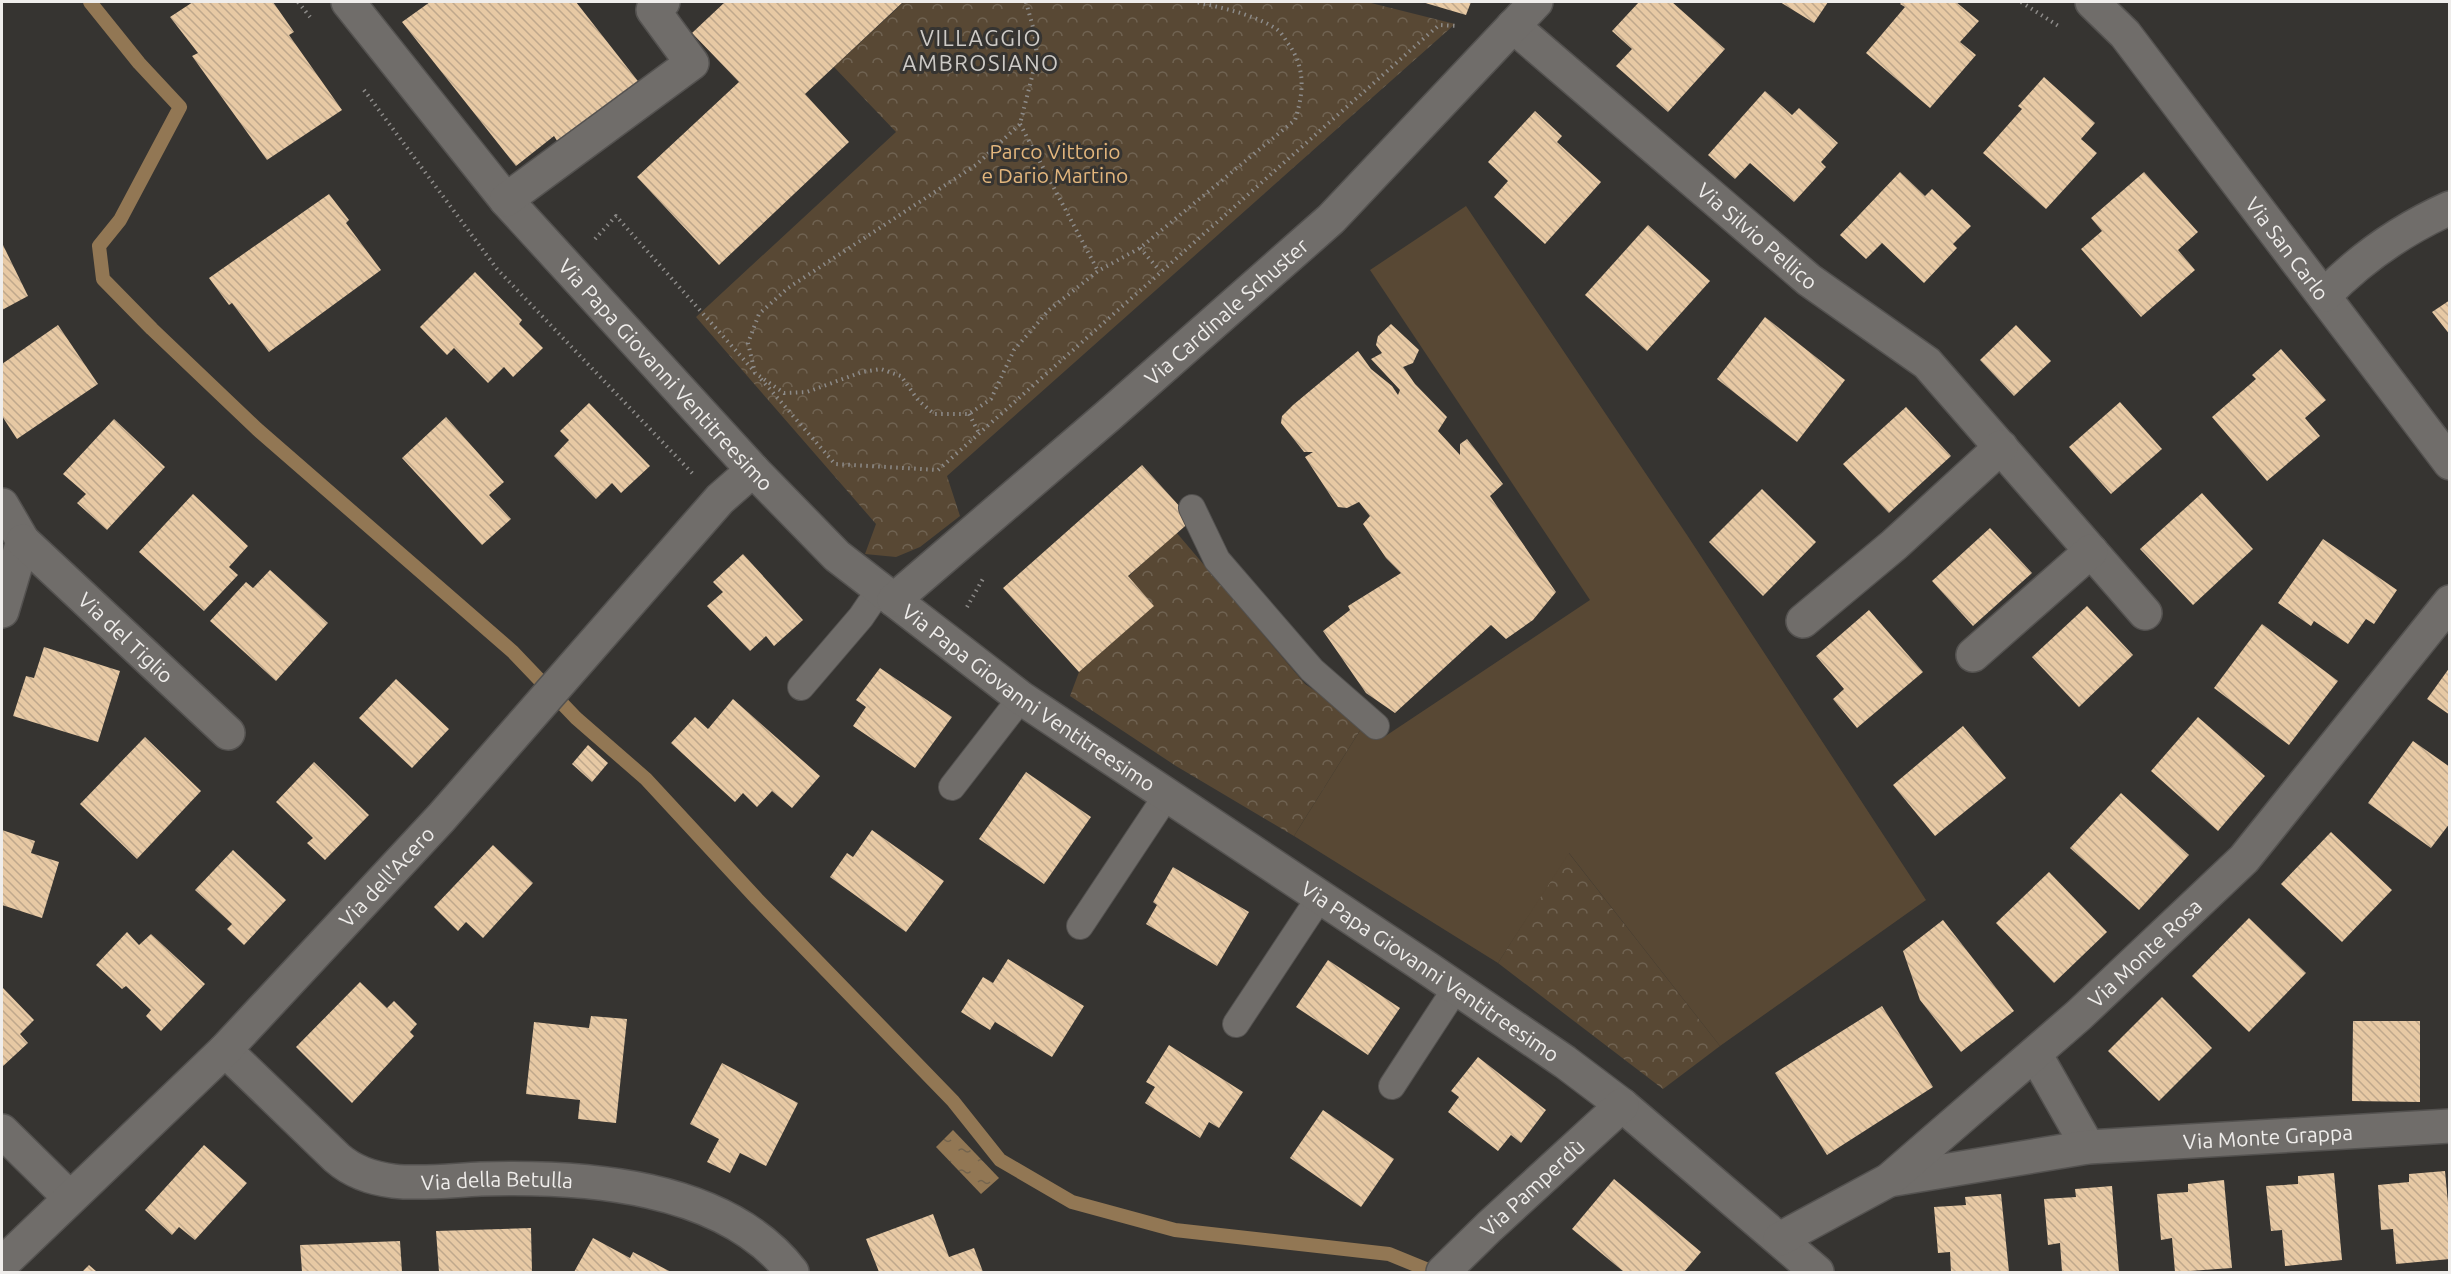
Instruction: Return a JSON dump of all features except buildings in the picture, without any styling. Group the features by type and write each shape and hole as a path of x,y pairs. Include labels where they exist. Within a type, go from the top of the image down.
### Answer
{"street":[{"name":"Via Papa Giovanni Ventitreesimo","path":"348,2 506,200 753,470 837,555 1021,699 1564,1062 1622,1105 1817,1272"},
{"path":"506,200 692,63 653,10 663,2"},
{"name":"Via Cardinale Schuster","path":"887,594 1109,415 1331,219 1536,2"},
{"name":"Via San Carlo","path":"2092,2 2125,34 2450,463"},
{"name":"Via San Carlo","path":"2117,2 2125,34"},
{"name":"Via Silvio Pellico","path":"1513,26 1809,280 1927,363 2145,613"},
{"path":"2325,296 2354,267 2375,252 2417,225 2450,208"},
{"path":"1803,621 1894,545 2001,447"},
{"name":"Via dell'Acero","path":"2,1264 225,1050 433,826 720,500 753,470"},
{"name":"Via del Tiglio","path":"2,505 23,542 228,733"},
{"path":"2,611 23,542"},
{"path":"1973,654 2091,551"},
{"name":"Via Monte Rosa","path":"1780,1239 1889,1180 2035,1054 2244,859 2450,602"},
{"name":"Via della Betulla","path":"225,1050 337,1158 350,1168 371,1178 413,1182 542,1178 620,1185 659,1194 716,1215 753,1236 792,1272"},
{"path":"2035,1054 2088,1147"},
{"name":"Via Pamperdù","path":"1452,1264 1622,1105"},
{"name":"Via Monte Grappa","path":"1889,1180 2088,1147 2450,1126"},
{"path":"2,1131 70,1198"}],"lane":[{"path":"1192,508 1217,560 1312,670 1376,726"},
{"path":"801,687 861,617 887,594"},
{"path":"952,787 1021,699"},
{"path":"1080,926 1167,795"},
{"path":"1236,1024 1320,897"},
{"path":"1392,1086 1456,988"}],"path":[{"path":"1026,2 1034,31 1037,57 1020,124 976,165 788,288 759,314 748,343 755,373 784,393 807,392 862,372 881,369 900,376 918,400 934,414 969,414 991,399 1014,350 1049,310 1098,271 1140,248 1295,120 1303,96 1302,72 1292,48 1277,29 1252,18 1196,2"},
{"path":"567,267 616,216 835,464 938,470 1439,26 1513,26"},
{"path":"1020,124 1098,271"},
{"path":"1140,248 1160,271"},
{"path":"969,414 979,433"}],"green space":[{"name":"Parco Vittorio e Dario Martino","path":"904,2 1367,2 1455,24 947,476 960,516 920,547 896,557 865,554 876,524 696,317 896,132 834,67"},
{"path":"1466,206 1687,535 1926,900 1720,1046 1569,853 1498,963 1294,836 1364,724 1384,737 1590,600 1370,270"},
{"path":"1176,532 1305,684 1364,724 1294,836 1176,766 1070,696 1079,672 1153,606 1128,577"},
{"path":"1568,852 1720,1046 1663,1089 1498,963"}],"water":[{"path":"953,1130 999,1178 981,1194 936,1147"}],"waterway":[{"path":"90,2 139,63 180,107 120,220 99,246 103,279 257,429 513,652 576,718 646,779 757,899 953,1101 1000,1160 1072,1202 1175,1230 1389,1254 1433,1272"}],"district":[{"name":"VILLAGGIO AMBROSIANO","path":"981,50"}]}
